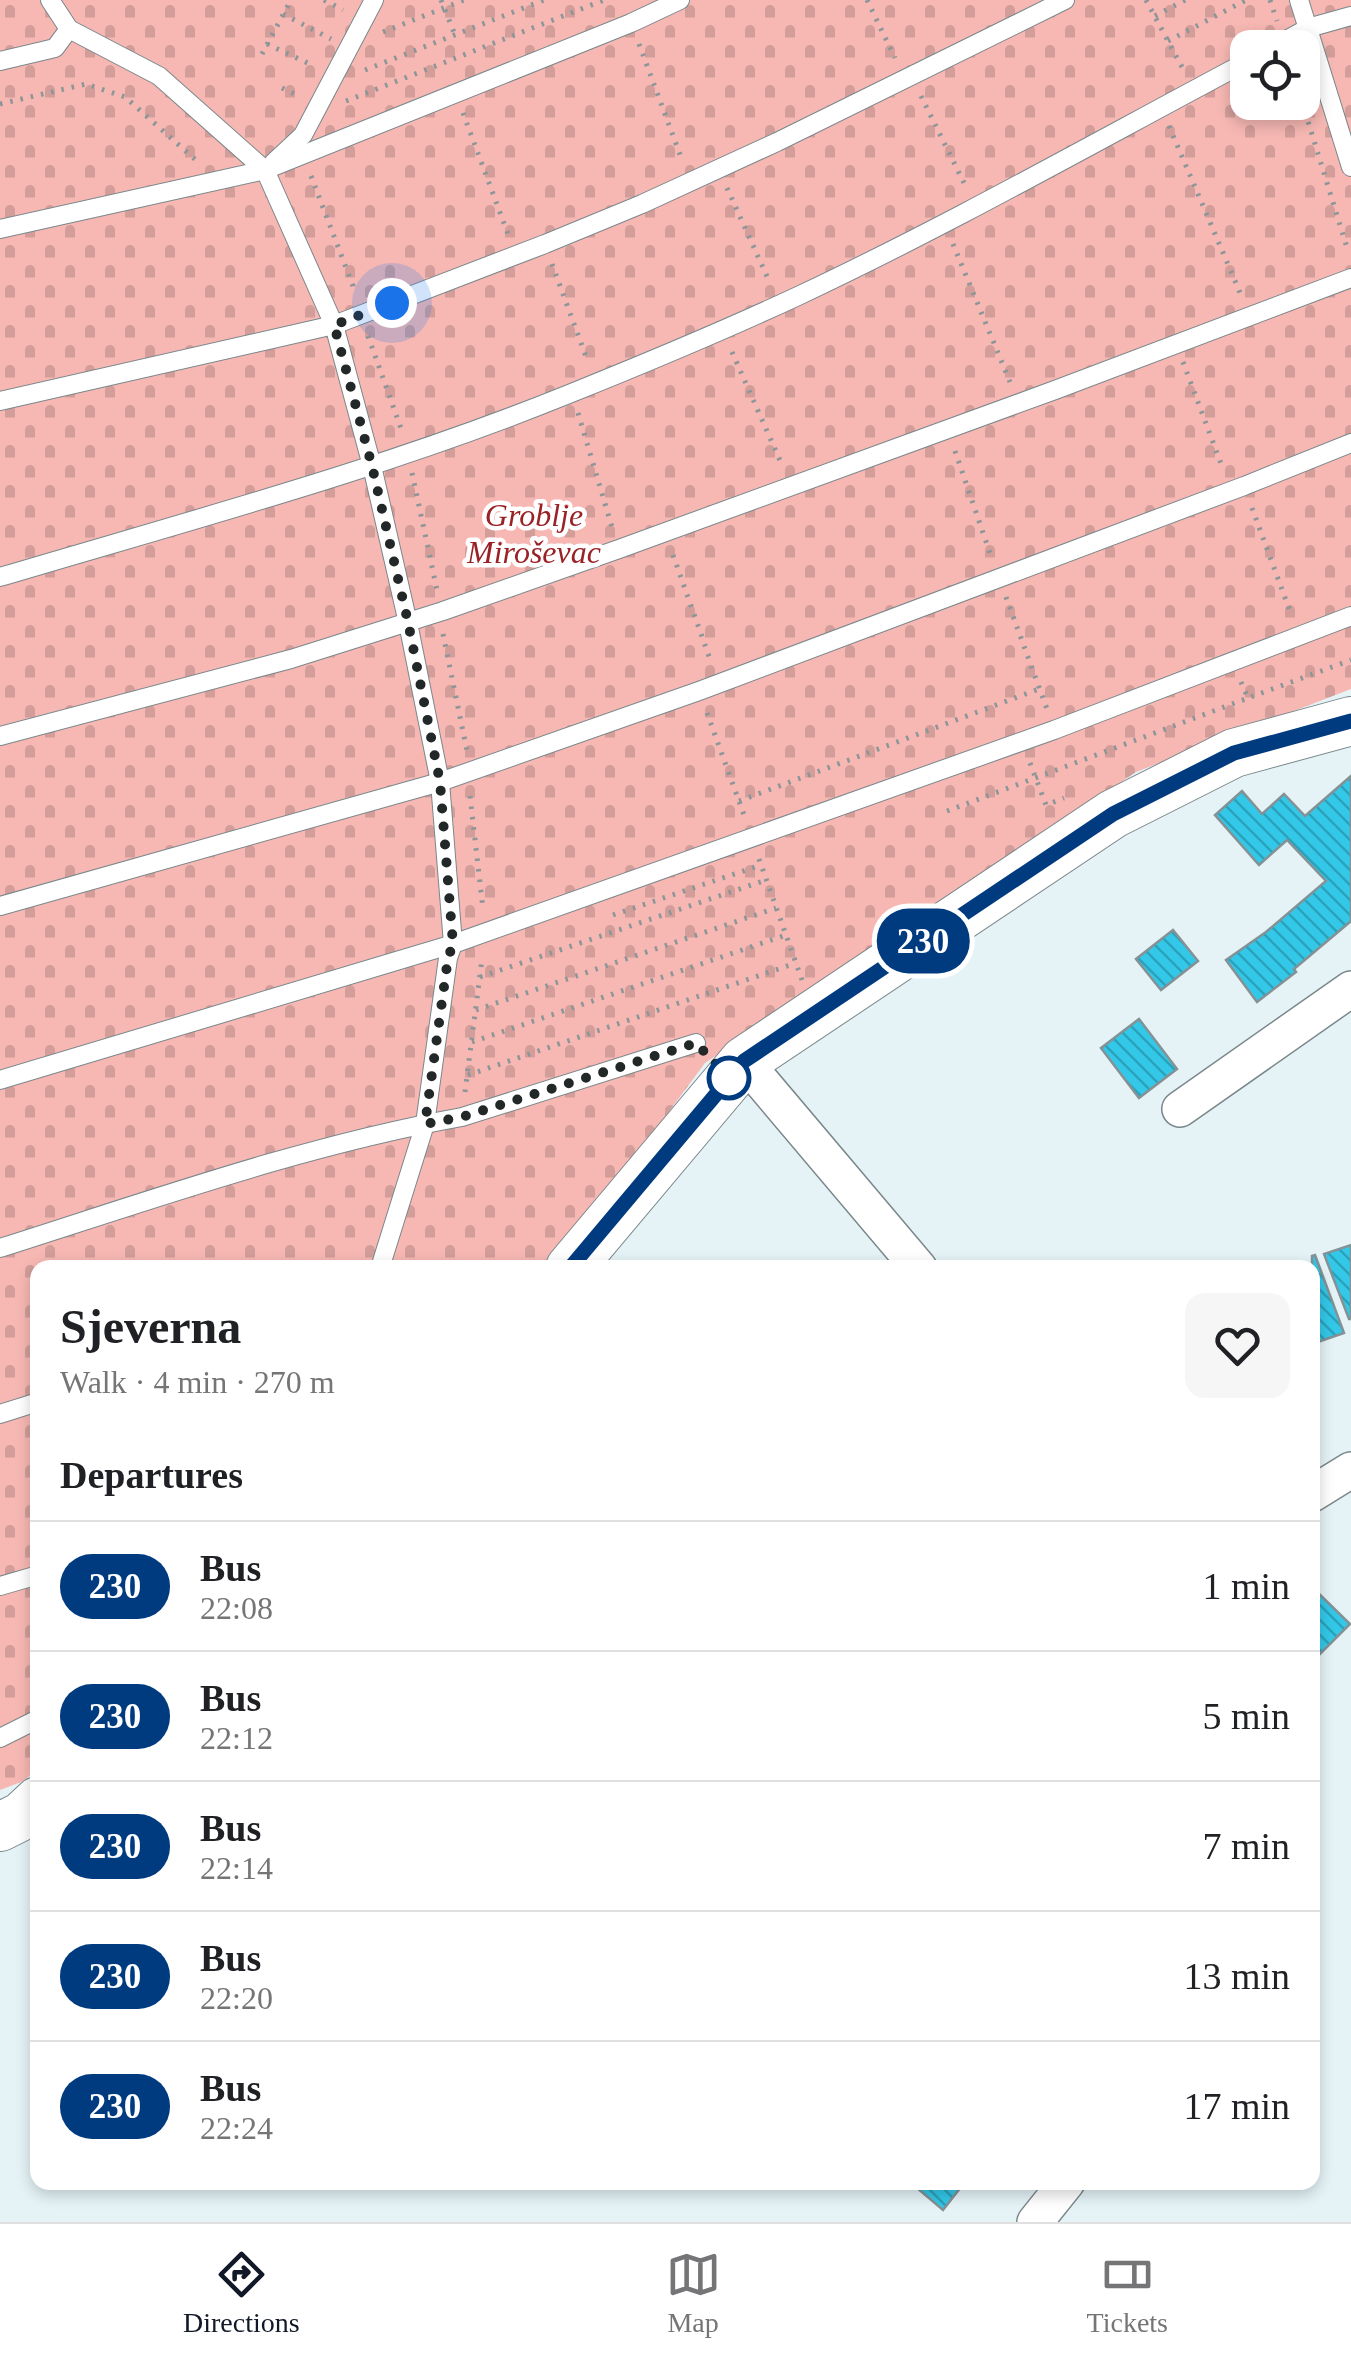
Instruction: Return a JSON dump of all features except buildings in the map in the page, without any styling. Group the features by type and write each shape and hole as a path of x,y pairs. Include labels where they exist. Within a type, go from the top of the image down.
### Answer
{"street":[{"path":"577,1260 744,1061 1113,814 1234,753 1351,721"},
{"path":"1180,1109 1351,990"},
{"path":"744,1061 912,1260"},
{"path":"1320,1489 1351,1470"},
{"path":"0,1827 30,1809"},
{"path":"1035,2222 1060,2190"}],"lane":[{"path":"50,0 69,28 160,76 265,170 334,325 372,466 440,782 453,944 425,1124 382,1260"},
{"path":"265,170 304,135 374,0"},
{"path":"0,229 265,170 680,0"},
{"path":"0,401 334,325 545,244 690,182 1064,0"},
{"path":"1299,0 1351,167"},
{"path":"1304,30 1351,16"},
{"path":"0,62 55,48 69,28"},
{"path":"0,576 372,466 596,384 780,304 976,206 1230,71"},
{"path":"0,736 290,660 408,622 619,549 1351,278"},
{"path":"0,906 440,782 719,684 1351,443"},
{"path":"0,1080 453,944 1022,741 1351,616"},
{"path":"0,1248 233,1173 462,1117 696,1043"},
{"path":"0,1414 30,1405"},
{"path":"0,1586 30,1577"},
{"path":"0,1738 30,1723"}],"path":[{"path":"262,54 290,0"},
{"path":"441,0 456,34"},
{"path":"268,44 342,80 544,0"},
{"path":"282,88 326,108 604,0"},
{"path":"867,0 976,206"},
{"path":"1146,0 1194,90"},
{"path":"1155,16 1185,0"},
{"path":"1168,41 1246,0"},
{"path":"631,23 690,182"},
{"path":"0,104 86,84 126,97 219,181"},
{"path":"456,93 516,255"},
{"path":"1160,107 1250,316"},
{"path":"1308,120 1348,252"},
{"path":"718,169 780,304"},
{"path":"944,222 1018,403"},
{"path":"545,244 596,384"},
{"path":"722,330 791,486"},
{"path":"1176,344 1300,636"},
{"path":"572,393 619,549"},
{"path":"665,532 719,684"},
{"path":"948,811 1351,660"},
{"path":"1233,661 1248,698"},
{"path":"738,801 1039,689"},
{"path":"1022,741 1046,805 1075,794"},
{"path":"480,978 766,880"},
{"path":"476,1010 776,908"},
{"path":"472,1042 786,936"},
{"path":"468,1075 796,964"}],"green space":[{"name":"Groblje Miroševac","path":"0,0 1351,0 1351,689 1136,772 705,1063 573,1241 553,1260 30,1260 30,1775 0,1790"}],"bus line":[{"name":"230","path":"577,1260 744,1061 1113,814 1234,753 1351,721"}],"route":[{"path":"392,303 334,325 372,466 440,782 453,944 425,1124 462,1117 696,1043 729,1078"}]}
